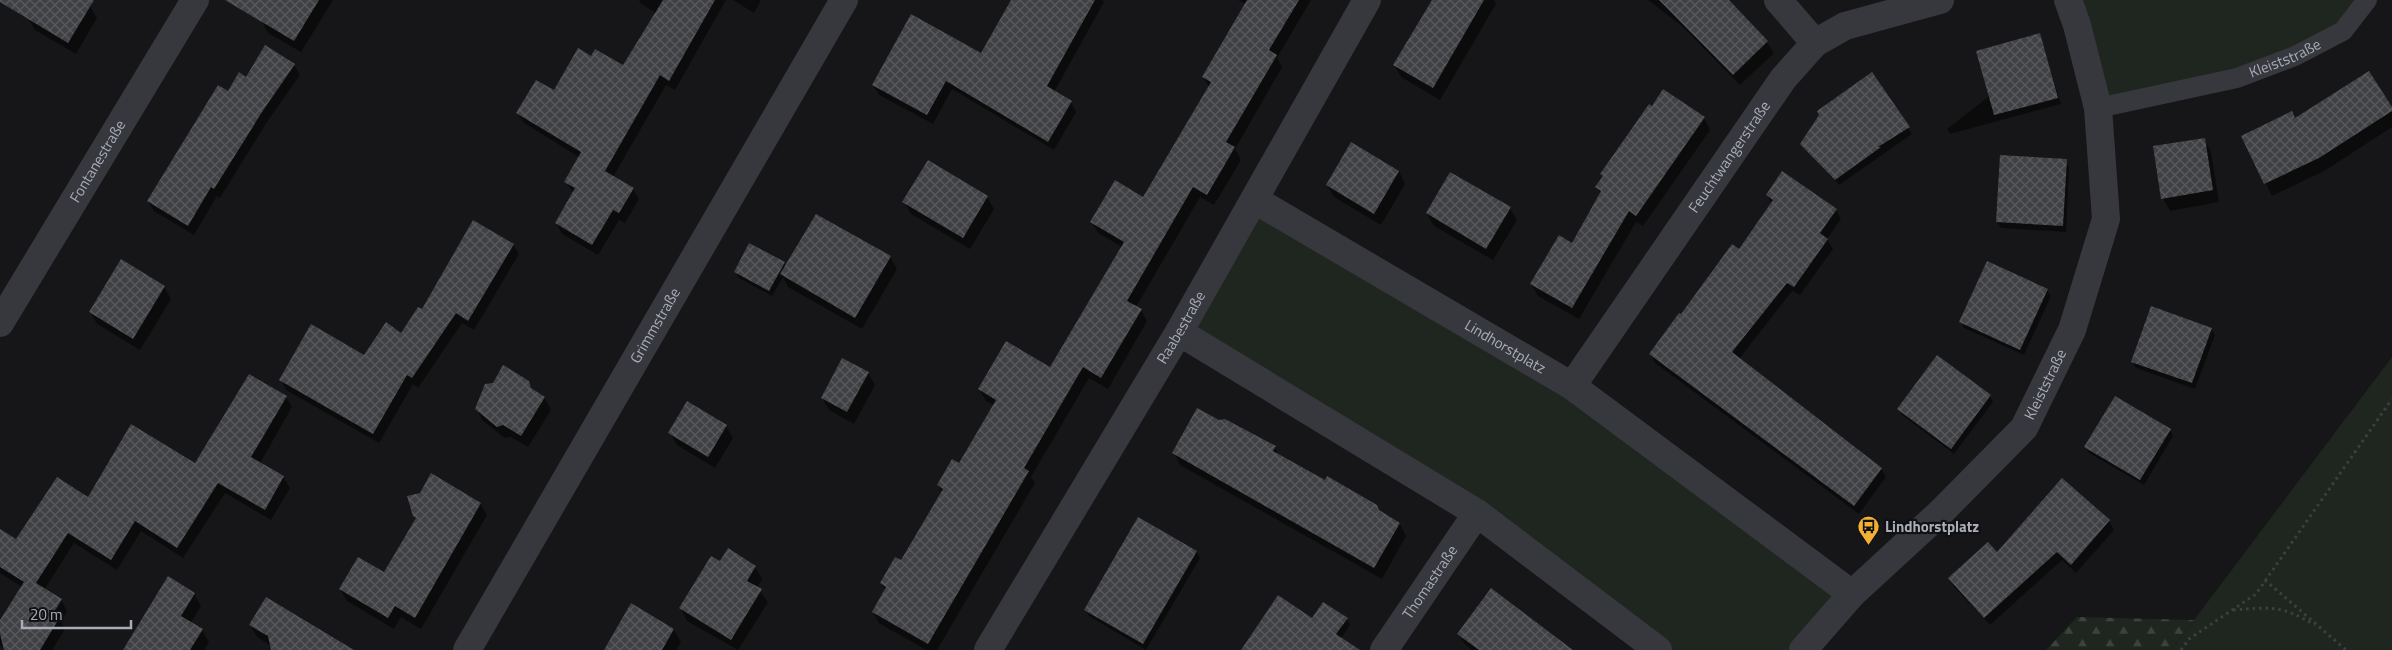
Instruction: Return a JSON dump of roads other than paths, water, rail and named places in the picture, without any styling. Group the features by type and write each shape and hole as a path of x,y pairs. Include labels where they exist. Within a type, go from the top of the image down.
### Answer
{"street":[{"name":"Fontanestraße","path":"0,323 195,0"},
{"name":"Grimmstraße","path":"467,650 844,0"},
{"name":"Raabestraße","path":"988,650 1179,332 1366,0"},
{"path":"1778,0 1815,43"},
{"name":"Feuchtwangerstraße","path":"1572,386 1783,79 1815,43 1845,26 1940,0"},
{"name":"Kleiststraße","path":"1852,594 1940,513 2024,428 2072,330 2106,219 2098,108 2077,25 2068,0"},
{"name":"Lindhorstplatz","path":"1255,200 1572,386 1852,594"},
{"path":"1179,332 1477,512 1658,650"},
{"name":"Thomastraße","path":"1384,650 1477,512"},
{"path":"1803,650 1852,594"}],"lane":[{"name":"Kleiststraße","path":"2098,108 2237,78 2295,56 2343,31 2367,0"}],"place":[{"name":"Lindhorstplatz","path":"1869,546"}]}
